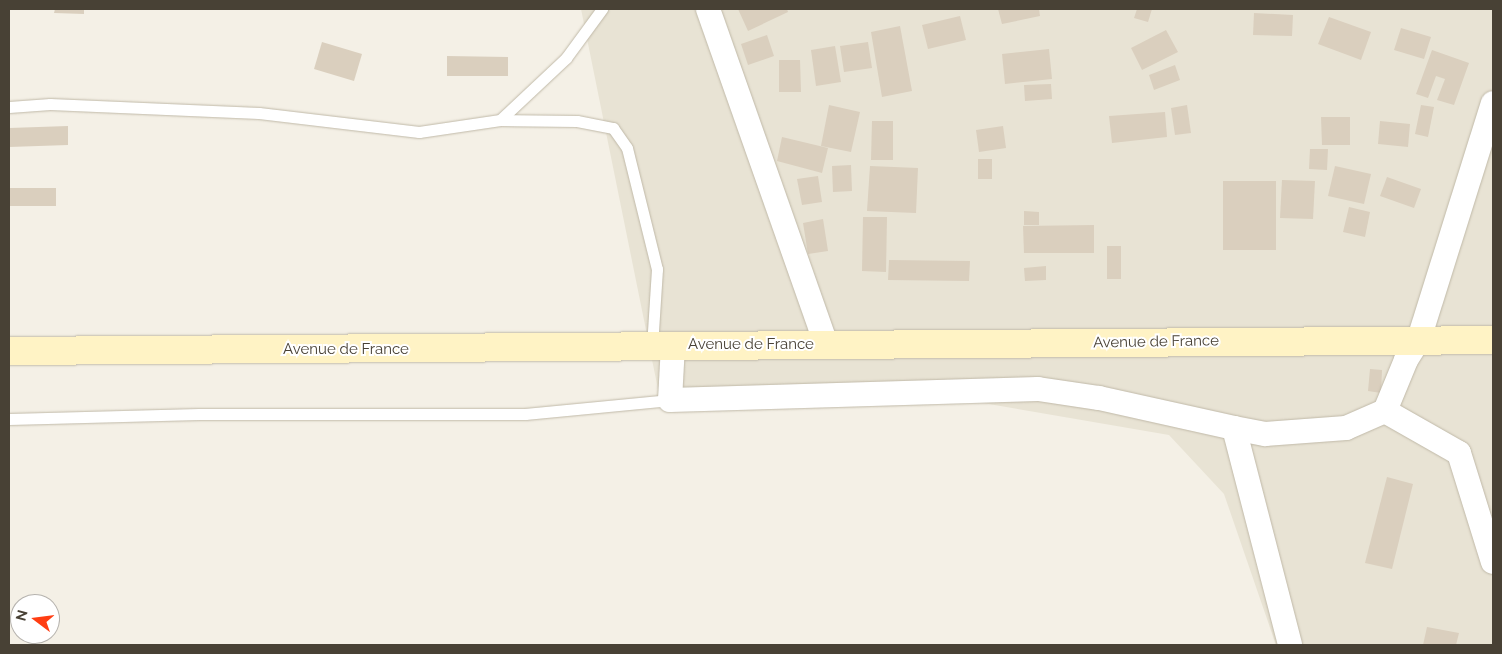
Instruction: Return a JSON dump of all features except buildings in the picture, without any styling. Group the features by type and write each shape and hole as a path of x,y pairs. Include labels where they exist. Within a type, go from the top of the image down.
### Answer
{"main road":[{"name":"Avenue de France","path":"9,351 1419,339 1493,340"}],"street":[{"path":"708,9 826,345"},
{"path":"663,346 670,400 1038,389 1099,398 1265,434 1346,428 1385,411 1406,360 1419,339 1493,103"},
{"path":"1385,411 1459,453 1491,549"},
{"path":"1234,428 1290,645"}],"lane":[{"path":"500,120 566,58 602,9"},
{"path":"9,106 50,104 259,113 419,132 500,120 577,121 613,128 627,148 657,269 663,346"},
{"path":"9,419 199,414 525,414 670,400"}],"shaded area":[{"path":"581,9 1493,9 1493,645 1276,645 1224,494 1169,435 977,402 662,409"}]}
